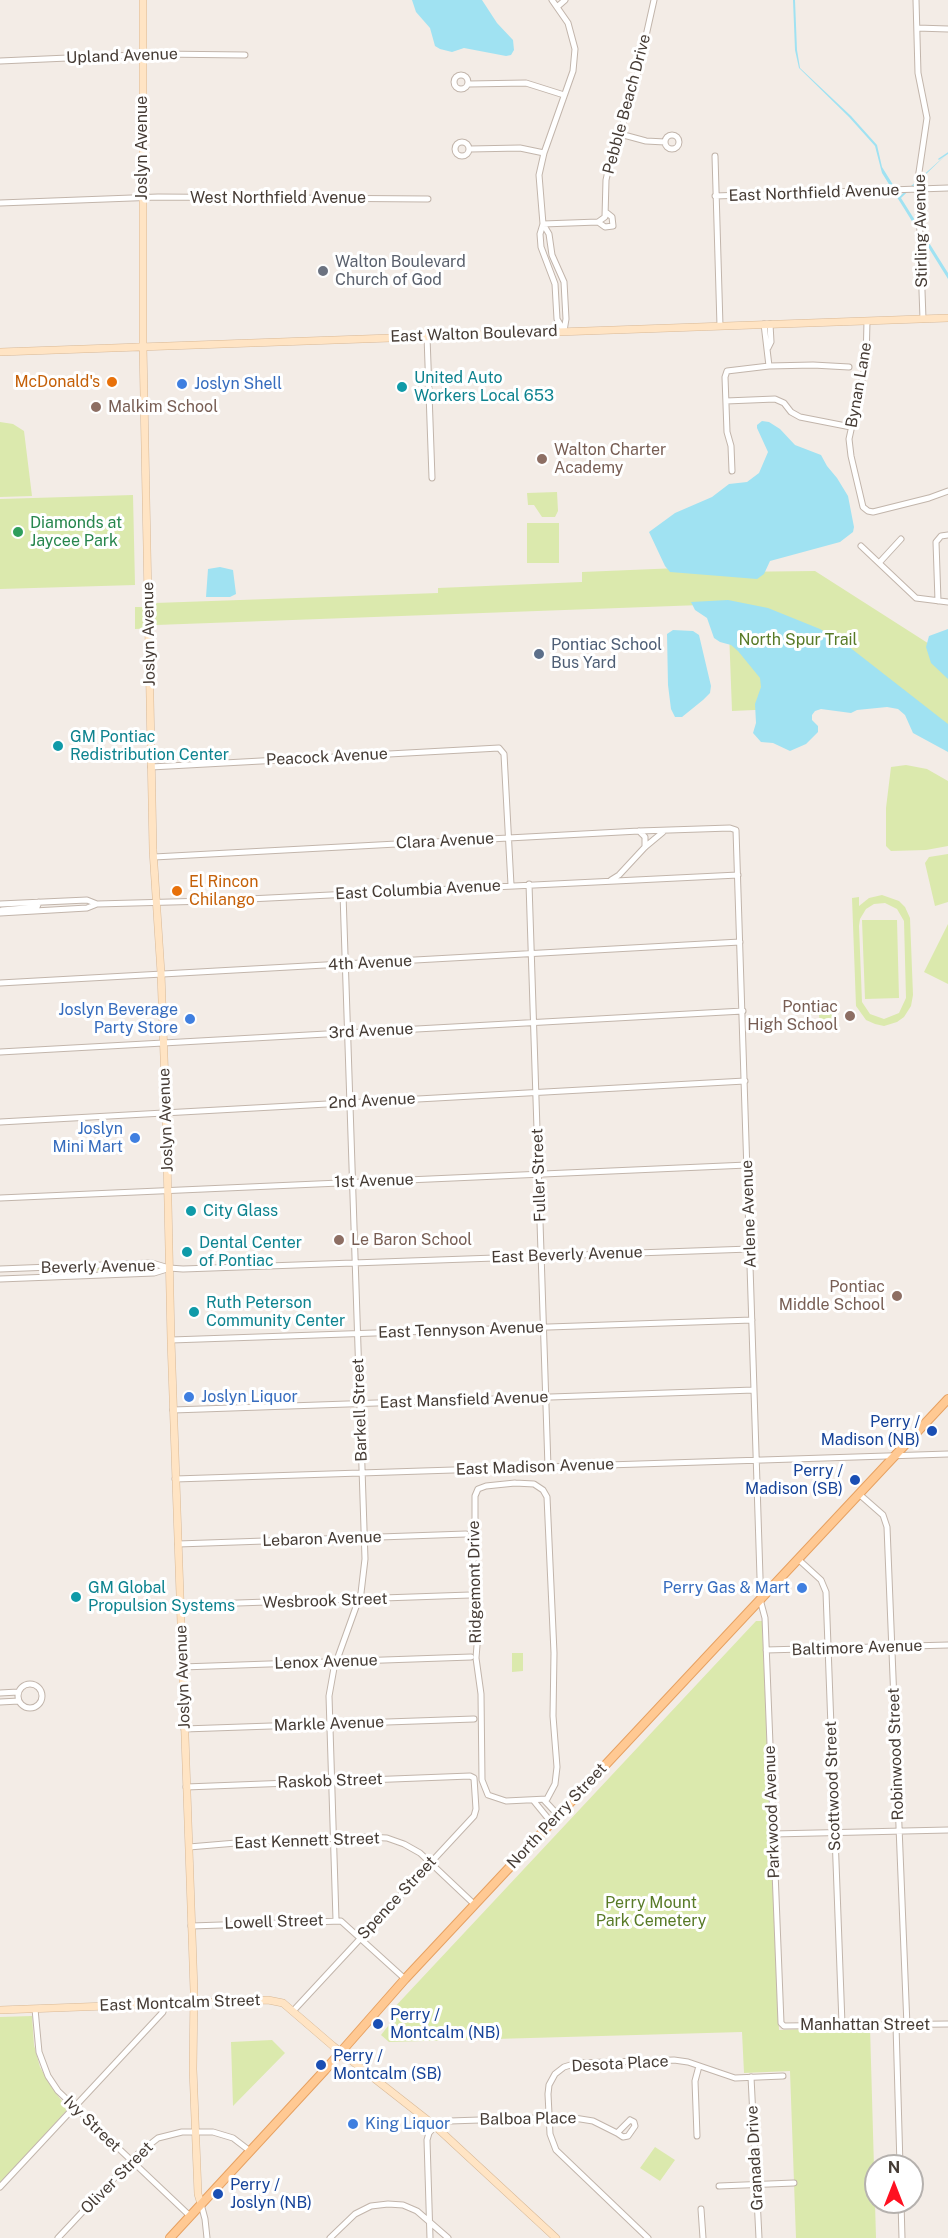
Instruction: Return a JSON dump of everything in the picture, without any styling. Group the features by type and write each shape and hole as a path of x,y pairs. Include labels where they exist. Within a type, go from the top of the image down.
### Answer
{"main road":[{"name":"Joslyn Avenue","path":"143,0 143,346 151,767 169,1190 169,1268 189,1847 195,2131 198,2194 201,2204"},
{"name":"East Walton Boulevard","path":"0,352 948,318"},
{"name":"North Perry Street","path":"170,2238 341,2052 405,1978 948,1399"},
{"name":"East Montcalm Street","path":"0,2010 272,2000 286,2004 341,2052 435,2126 556,2238"}],"street":[{"path":"552,0 571,30 575,49 574,65 544,153 539,178 543,224 540,247 554,280 557,292 557,320 564,331"},
{"path":"557,7 565,0"},
{"name":"Pebble Beach Drive","path":"607,213 606,180 633,94 654,0"},
{"name":"Stirling Avenue","path":"916,0 918,73 927,118 919,164 918,189 923,319"},
{"path":"917,28 948,29"},
{"name":"Upland Avenue","path":"0,61 142,55 245,55"},
{"path":"469,84 526,83 564,95"},
{"path":"620,134 640,140 665,142"},
{"path":"470,149 520,148 544,153"},
{"path":"715,156 720,326"},
{"name":"East Northfield Avenue","path":"715,196 948,188"},
{"name":"West Northfield Avenue","path":"0,203 142,197 428,199"},
{"path":"543,224 598,222 607,213 614,220 613,226 605,227 598,222"},
{"path":"543,224 549,234 551,252 565,292 564,331"},
{"path":"557,292 565,292"},
{"name":"Bynan Lane","path":"867,321 866,362 851,427 850,452 863,506 873,512 948,491"},
{"path":"767,324 765,342 768,348 769,366"},
{"path":"427,336 432,478"},
{"path":"732,471 731,446 727,435 725,377 728,370 813,365 849,368"},
{"path":"726,401 775,399 784,403 800,417 851,427"},
{"path":"938,601 936,542 939,537 948,535"},
{"path":"879,563 901,539"},
{"path":"861,546 916,598 948,602"},
{"name":"Peacock Avenue","path":"151,767 496,748 504,754 508,838"},
{"name":"Clara Avenue","path":"154,857 639,831 727,828 735,830"},
{"name":"Arlene Avenue","path":"735,830 737,834 761,1599"},
{"path":"639,831 645,837 645,847"},
{"path":"610,880 664,831"},
{"path":"508,838 511,885"},
{"path":"629,865 630,874 635,880"},
{"name":"East Columbia Avenue","path":"0,911 87,908 97,904 738,875"},
{"name":"Fuller Street","path":"529,884 549,1467"},
{"name":"Barkell Street","path":"336,1920 329,1691 336,1662 359,1599 365,1566 343,894"},
{"name":"East Columbia Avenue","path":"0,904 87,900 97,904"},
{"name":"East Columbia Avenue","path":"0,911 37,907 39,902"},
{"name":"4th Avenue","path":"0,983 740,942"},
{"name":"3rd Avenue","path":"0,1052 742,1011"},
{"name":"2nd Avenue","path":"0,1122 745,1081"},
{"name":"1st Avenue","path":"0,1198 747,1165"},
{"name":"East Beverly Avenue","path":"169,1268 750,1249"},
{"name":"Beverly Avenue","path":"0,1269 153,1263 169,1268"},
{"name":"Beverly Avenue","path":"0,1279 154,1273 169,1268"},
{"name":"East Tennyson Avenue","path":"171,1340 752,1320"},
{"name":"East Mansfield Avenue","path":"173,1410 754,1390"},
{"name":"East Madison Avenue","path":"175,1479 948,1454"},
{"path":"514,1468 515,1483"},
{"name":"Ridgemont Drive","path":"515,1483 537,1485 547,1497 554,1653 553,1716 557,1767 555,1784 548,1798 544,1800 506,1801 490,1796 484,1790 482,1715 476,1658 479,1593 474,1577 472,1536 475,1527 474,1496 484,1486 515,1483"},
{"name":"Robinwood Street","path":"859,1494 883,1515 887,1524 907,2026"},
{"name":"Lebaron Avenue","path":"178,1544 466,1534"},
{"name":"Scottwood Street","path":"798,1559 821,1580 825,1588 843,2024"},
{"name":"Wesbrook Street","path":"180,1605 470,1595"},
{"name":"Parkwood Avenue","path":"761,1599 765,1616 782,2025"},
{"name":"Baltimore Avenue","path":"766,1650 948,1646"},
{"name":"Lenox Avenue","path":"182,1667 471,1657"},
{"path":"0,1693 18,1692 25,1685 32,1685 38,1688 41,1696 38,1705 32,1708 23,1706 19,1701 18,1692"},
{"path":"0,1702 19,1701"},
{"name":"Markle Avenue","path":"184,1729 474,1719"},
{"name":"Raskob Street","path":"186,1787 473,1777"},
{"name":"Spence Street","path":"294,2010 475,1814 473,1777"},
{"path":"533,1800 551,1822"},
{"path":"544,1800 558,1815"},
{"path":"773,1834 948,1830"},
{"name":"East Kennett Street","path":"189,1847 376,1837 393,1840 415,1849 474,1904"},
{"name":"Lowell Street","path":"191,1926 343,1921 405,1978"},
{"path":"0,2187 162,2012 165,2004"},
{"name":"Ivy Street","path":"35,2009 37,2042 44,2068 55,2088 190,2216"},
{"name":"Manhattan Street","path":"782,2025 948,2024"},
{"path":"894,2025 900,2154"},
{"name":"Desota Place","path":"648,2238 558,2153 552,2139 548,2092 550,2082 558,2071 570,2064 674,2060 732,2077 783,2076"},
{"path":"697,2136 695,2081 699,2066"},
{"name":"Granada Drive","path":"751,2078 759,2238"},
{"name":"Balboa Place","path":"435,2126 450,2121 568,2116 588,2120 617,2133"},
{"path":"430,2238 427,2140 435,2126"},
{"name":"Oliver Street","path":"58,2238 143,2148 158,2138 175,2133 210,2131 226,2135 250,2151"},
{"path":"719,2186 794,2183"},
{"name":"Joslyn Avenue","path":"201,2204 206,2219 207,2238"},
{"path":"332,2237 355,2214 381,2204 399,2204 422,2214 448,2238"},
{"path":"701,2209 703,2238"},
{"path":"901,2214 902,2238"}],"green space":[{"path":"0,422 13,424 24,431 32,496 0,497"},
{"path":"557,492 558,511 555,517 542,517 534,505 528,505 527,493"},
{"path":"133,495 135,585 0,589 0,499"},
{"path":"527,523 559,523 559,563 527,563"},
{"name":"North Spur Trail","path":"727,566 727,572 815,571 948,656 948,732 912,703 732,711 728,604 156,625 156,628 135,629 135,607 155,607 155,603 438,593 438,588 582,582 582,572"},
{"path":"906,765 927,769 948,781 948,846 926,850 891,851 886,846 886,808 891,767"},
{"path":"948,854 948,902 935,906 925,863 929,857"},
{"path":"882,895 899,901 910,918 913,995 911,1006 904,1017 884,1026 866,1020 856,1006 852,898 859,897 859,906 869,898","holes":["885,903 897,909 904,921 906,998 899,1013 884,1019 870,1014 862,1002 859,926 866,909 874,904"]},
{"path":"862,920 897,920 899,998 865,999"},
{"path":"948,924 948,984 924,972"},
{"path":"835,1003 835,1025 820,1025 819,1015 803,1015 803,1004"},
{"path":"153,1266 80,1272 47,1274 85,1269"},
{"name":"Perry Mount Park Cemetery","path":"756,1621 762,1621 779,2030 870,2027 874,2154 864,2154 864,2214 875,2214 876,2238 796,2238 790,2071 744,2073 742,2032 389,2042 381,2035 395,2017 391,2011"},
{"path":"512,1653 523,1653 523,1671 512,1672"},
{"path":"32,2016 34,2045 40,2067 68,2109 0,2183 0,2017"},
{"path":"272,2040 285,2053 233,2106 231,2042"},
{"path":"655,2147 675,2160 660,2181 640,2168"}],"water":[{"path":"412,0 482,0 497,23 513,40 514,50 511,55 506,56 464,48 452,52 440,49 435,46 430,28 416,12"},
{"path":"793,0 795,0 800,68 851,116 877,145 882,167 900,196 948,153 901,198 948,273 948,279 882,173 875,146 799,68 795,50"},
{"path":"762,421 769,422 780,429 795,445 821,455 848,496 853,532 840,542 770,561 764,574 757,579 670,572 649,532 675,513 712,497 729,484 747,482 759,473 768,452 757,428"},
{"path":"220,567 233,570 236,594 230,597 206,597 208,569"},
{"path":"728,600 768,608 820,629 848,646 948,724 948,752 913,733 905,715 898,709 887,707 857,710 851,713 821,709 815,711 812,720 818,726 818,732 806,744 790,751 773,743 761,742 753,733 756,723 755,704 761,687 760,678 738,651 731,645 714,638 707,618 695,610 691,602"},
{"path":"948,629 948,679 931,663 926,647 929,636"},
{"path":"673,630 693,631 699,635 711,686 710,693 682,717 675,717 671,709 668,685 667,634"}],"waterway":[{"path":"939,159 948,153"}],"place":[{"name":"Walton Boulevard Church of God","path":"323,271"},
{"name":"McDonald's","path":"112,382"},
{"name":"Joslyn Shell","path":"182,384"},
{"name":"United Auto Workers Local 653","path":"402,387"},
{"name":"Malkim School","path":"96,407"},
{"name":"Walton Charter Academy","path":"542,459"},
{"name":"Diamonds at Jaycee Park","path":"18,532"},
{"name":"Pontiac School Bus Yard","path":"539,654"},
{"name":"GM Pontiac Redistribution Center","path":"58,746"},
{"name":"El Rincon Chilango","path":"177,891"},
{"name":"Pontiac High School","path":"850,1016"},
{"name":"Joslyn Beverage Party Store","path":"190,1019"},
{"name":"Joslyn Mini Mart","path":"135,1138"},
{"name":"City Glass","path":"191,1211"},
{"name":"Le Baron School","path":"339,1240"},
{"name":"Dental Center of Pontiac","path":"187,1252"},
{"name":"Pontiac Middle School","path":"897,1296"},
{"name":"Ruth Peterson Community Center","path":"194,1312"},
{"name":"Joslyn Liquor","path":"189,1397"},
{"name":"Perry / Madison (NB)","path":"932,1431"},
{"name":"Perry / Madison (SB)","path":"855,1480"},
{"name":"Perry Gas & Mart","path":"802,1588"},
{"name":"GM Global Propulsion Systems","path":"76,1597"},
{"name":"Perry / Montcalm (NB)","path":"378,2024"},
{"name":"Perry / Montcalm (SB)","path":"321,2065"},
{"name":"King Liquor","path":"353,2124"},
{"name":"Perry / Joslyn (NB)","path":"218,2194"}]}
